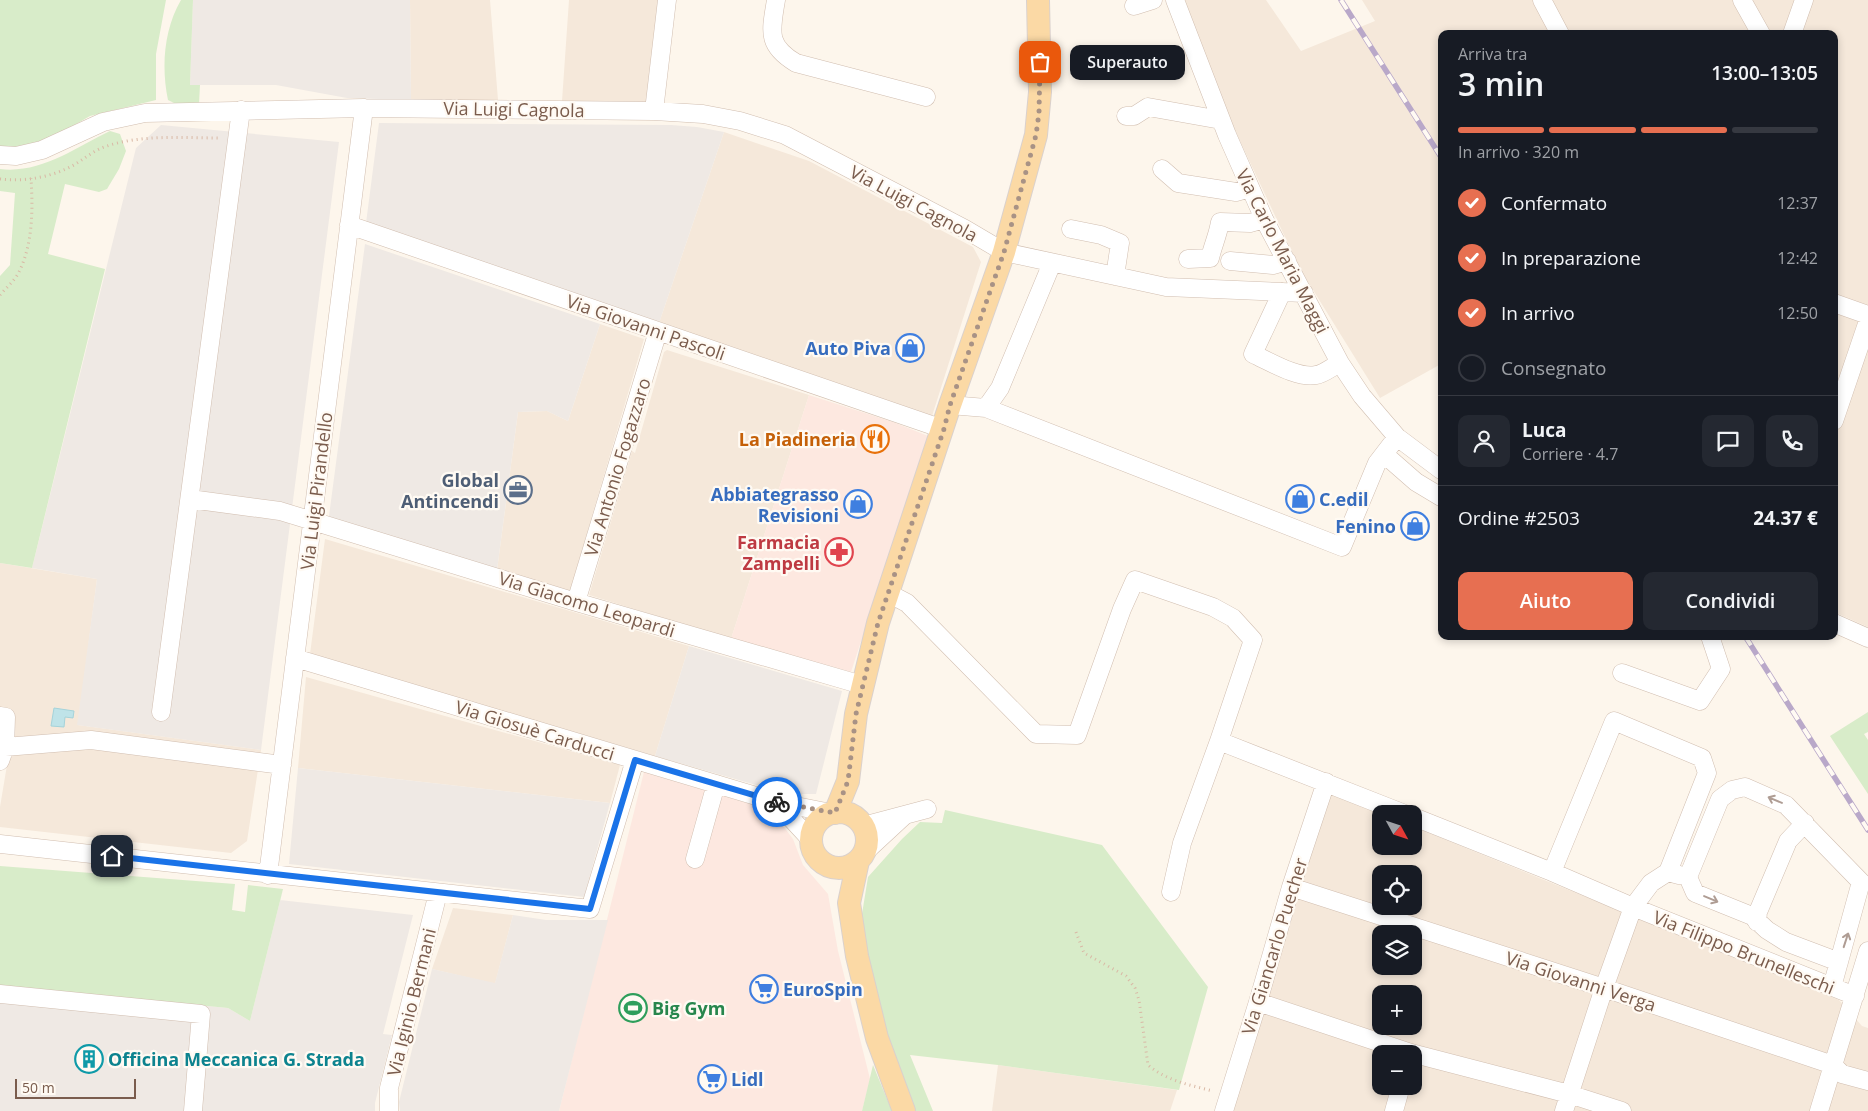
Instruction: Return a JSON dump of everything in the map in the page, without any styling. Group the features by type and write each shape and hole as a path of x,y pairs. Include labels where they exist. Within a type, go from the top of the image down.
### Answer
{"main road":[{"path":"904,1111 877,1038 866,1000 849,902 827,866 816,857 811,840 817,823 833,813 848,781 862,685 888,593 944,429 950,405 1004,252 1036,135 1039,113 1038,0"},
{"path":"848,781 860,823 867,837 849,902"},
{"path":"833,813 848,814 860,823"},
{"path":"827,866 840,868 861,857"}],"street":[{"path":"654,111 667,0"},
{"path":"776,0 771,32 781,54 796,63 926,97"},
{"path":"1134,6 1153,0"},
{"name":"Via Carlo Maria Maggi","path":"1175,0 1221,120 1264,219 1340,363 1362,396 1397,437 1438,468"},
{"path":"1542,0 1558,30"},
{"path":"1742,0 1759,30"},
{"path":"1793,30 1804,0"},
{"path":"1126,116 1134,116 1148,107 1221,120"},
{"name":"Via Luigi Cagnola","path":"0,155 16,156 42,150 103,122 145,113 364,108 654,111 721,117 785,135 965,229 1004,252 1166,287 1304,294"},
{"name":"Via Luigi Pirandello","path":"268,875 364,108"},
{"path":"161,712 241,110"},
{"path":"1162,168 1178,184 1236,192 1250,188"},
{"path":"1188,258 1210,258 1213,244 1217,239 1220,222 1250,223 1264,219"},
{"name":"Via Giovanni Pascoli","path":"349,225 944,429"},
{"path":"1071,229 1101,235 1120,243 1115,276"},
{"path":"1230,261 1273,265 1287,261"},
{"path":"986,408 1000,388 1052,263"},
{"path":"1282,292 1254,354 1279,367 1304,375 1316,375 1340,363"},
{"path":"1838,304 1868,315"},
{"path":"1838,409 1868,321"},
{"name":"Via Antonio Fogazzaro","path":"576,602 658,331"},
{"path":"950,405 986,408 1342,547 1377,463 1397,437"},
{"path":"1384,454 1416,482 1438,495"},
{"name":"Via Giacomo Leopardi","path":"190,498 280,511 576,602 862,685"},
{"path":"888,593 907,603 1036,734 1077,735 1122,609 1135,580 1213,607 1233,618 1253,640 1182,843 1171,892"},
{"path":"1838,625 1868,638"},
{"path":"1622,673 1700,702 1722,669 1710,640"},
{"name":"Via Giosuè Carducci","path":"295,658 776,802 833,813"},
{"path":"0,716 6,717 3,754 91,740 282,765"},
{"path":"1552,872 1614,721 1702,758 1707,773 1668,872 1651,883 1633,907 1604,988 1567,1103"},
{"path":"1219,741 1383,805"},
{"path":"0,844 590,909 635,760"},
{"name":"Via Giancarlo Puecher","path":"1226,1103 1258,1002 1291,887 1326,782"},
{"path":"695,859 716,784"},
{"path":"1832,987 1839,962 1861,882 1786,805 1745,787 1732,790 1720,799 1688,877 1695,893 1752,916 1786,942 1839,962"},
{"path":"776,802 811,840"},
{"path":"860,823 927,809"},
{"path":"861,857 905,815"},
{"name":"Via Filippo Brunelleschi","path":"1422,820 1855,996"},
{"path":"1758,922 1758,912 1788,841 1805,824"},
{"path":"1668,872 1688,877"},
{"name":"Via Giovanni Verga","path":"1291,887 1604,988 1833,1065 1842,1074 1868,1081"},
{"name":"Via Iginio Bermani","path":"390,1111 389,1088 438,893"},
{"path":"1819,1111 1868,951"},
{"path":"0,994 202,1014 193,1111"},
{"path":"1258,1002 1387,1045"},
{"path":"1422,1057 1567,1103 1622,1111"},
{"path":"1394,1111 1398,1095"}],"path":[{"path":"0,179 46,176 73,165 102,148 121,142 151,138 224,138"},
{"path":"0,295 17,275 25,256 30,231 30,178"},
{"path":"1076,932 1084,952 1126,976 1135,988 1139,1000 1148,1065 1159,1074 1226,1103"}],"shaded area":[{"path":"193,0 410,0 411,100 347,98 276,85 190,85"},
{"path":"410,0 490,0 498,100 411,100"},
{"path":"569,0 660,0 646,104 562,101"},
{"path":"1174,0 1266,0 1301,51 1375,21 1362,0 1868,0 1868,627 1838,614 1838,30 1438,30 1438,366 1380,398 1300,269"},
{"path":"379,123 671,125 724,132 659,323 366,223"},
{"path":"161,125 339,142 261,750 77,725 97,579 32,568 136,148"},
{"path":"724,132 809,161 973,247 981,262 932,416 659,323"},
{"path":"365,244 600,324 568,421 547,411 518,412 497,570 333,521 329,516"},
{"path":"600,324 644,339 570,591 497,570 518,412 547,411 568,421"},
{"path":"667,350 809,395 731,639 589,595 632,451 635,453 664,352"},
{"path":"809,395 893,422 928,436 851,672 731,639"},
{"path":"325,539 689,646 655,756 310,654"},
{"path":"0,563 97,579 78,725 261,750 247,841 231,853 0,827 0,807 9,753 0,745"},
{"path":"689,646 842,691 816,794 802,794 801,798 655,756"},
{"path":"306,677 620,765 610,803 298,768"},
{"path":"298,768 610,803 584,897 289,864"},
{"path":"644,772 774,811 771,820 784,827 793,839 803,865 828,894 838,951 870,1079 862,1111 559,1111"},
{"path":"1327,792 1372,810 1372,855 1422,855 1422,830 1839,1000 1862,1026 1868,1028 1868,1111 1228,1111"},
{"path":"280,900 413,915 383,1034 392,1035 375,1103 375,1111 0,1111 0,986 228,1008 250,1021"},
{"path":"453,908 513,915 495,984 432,969"},
{"path":"513,915 546,920 608,920 559,1111 400,1111 399,1102 432,969 495,983"},
{"path":"998,1065 1177,1090 1170,1111 992,1111"}],"green space":[{"path":"0,0 166,0 156,54 156,100 90,116 52,138 22,147 0,147"},
{"path":"181,0 193,0 190,85 200,85 199,104 176,104 168,100 165,75 166,48 171,23"},
{"path":"110,131 120,134 126,151 119,169 107,189 99,192 65,184 48,254 105,269 32,568 0,563 0,276 10,265 15,193 0,191 0,169 15,170 43,164"},
{"path":"1868,712 1868,732 1864,734 1868,740 1868,794 1830,736"},
{"path":"945,810 1102,845 1208,987 1179,1090 910,1055 933,1111 914,1111 888,1042 868,958 862,914 868,877 920,822 942,823"},
{"path":"0,866 235,884 232,910 245,912 248,885 283,889 250,1021 228,1008 0,986"},
{"path":"873,1065 892,1111 862,1111"}],"water":[{"path":"54,708 74,711 73,718 65,717 64,727 51,726"}],"railway":[{"path":"1341,0 1438,152"},
{"path":"1748,640 1868,830"}],"way so far":[{"path":"777,802 803,806 831,814 835,813 848,781 856,714 865,670 878,623 944,429 950,405 1004,252 1036,135 1039,113 1040,62"}],"place":[{"name":"Superauto","path":"1040,62"},
{"name":"Auto Piva","path":"910,348"},
{"name":"La Piadineria","path":"875,439"},
{"name":"Global Antincendi","path":"518,490"},
{"name":"C.edil","path":"1300,499"},
{"name":"Abbiategrasso Revisioni","path":"858,504"},
{"name":"Fenino","path":"1415,526"},
{"name":"Farmacia Zampelli","path":"839,552"},
{"name":"EuroSpin","path":"764,989"},
{"name":"Big Gym","path":"633,1008"},
{"name":"Officina Meccanica G. Strada","path":"89,1059"},
{"name":"Lidl","path":"712,1079"}],"route":[{"path":"112,856 268,875 590,909 635,760 777,802"}]}
